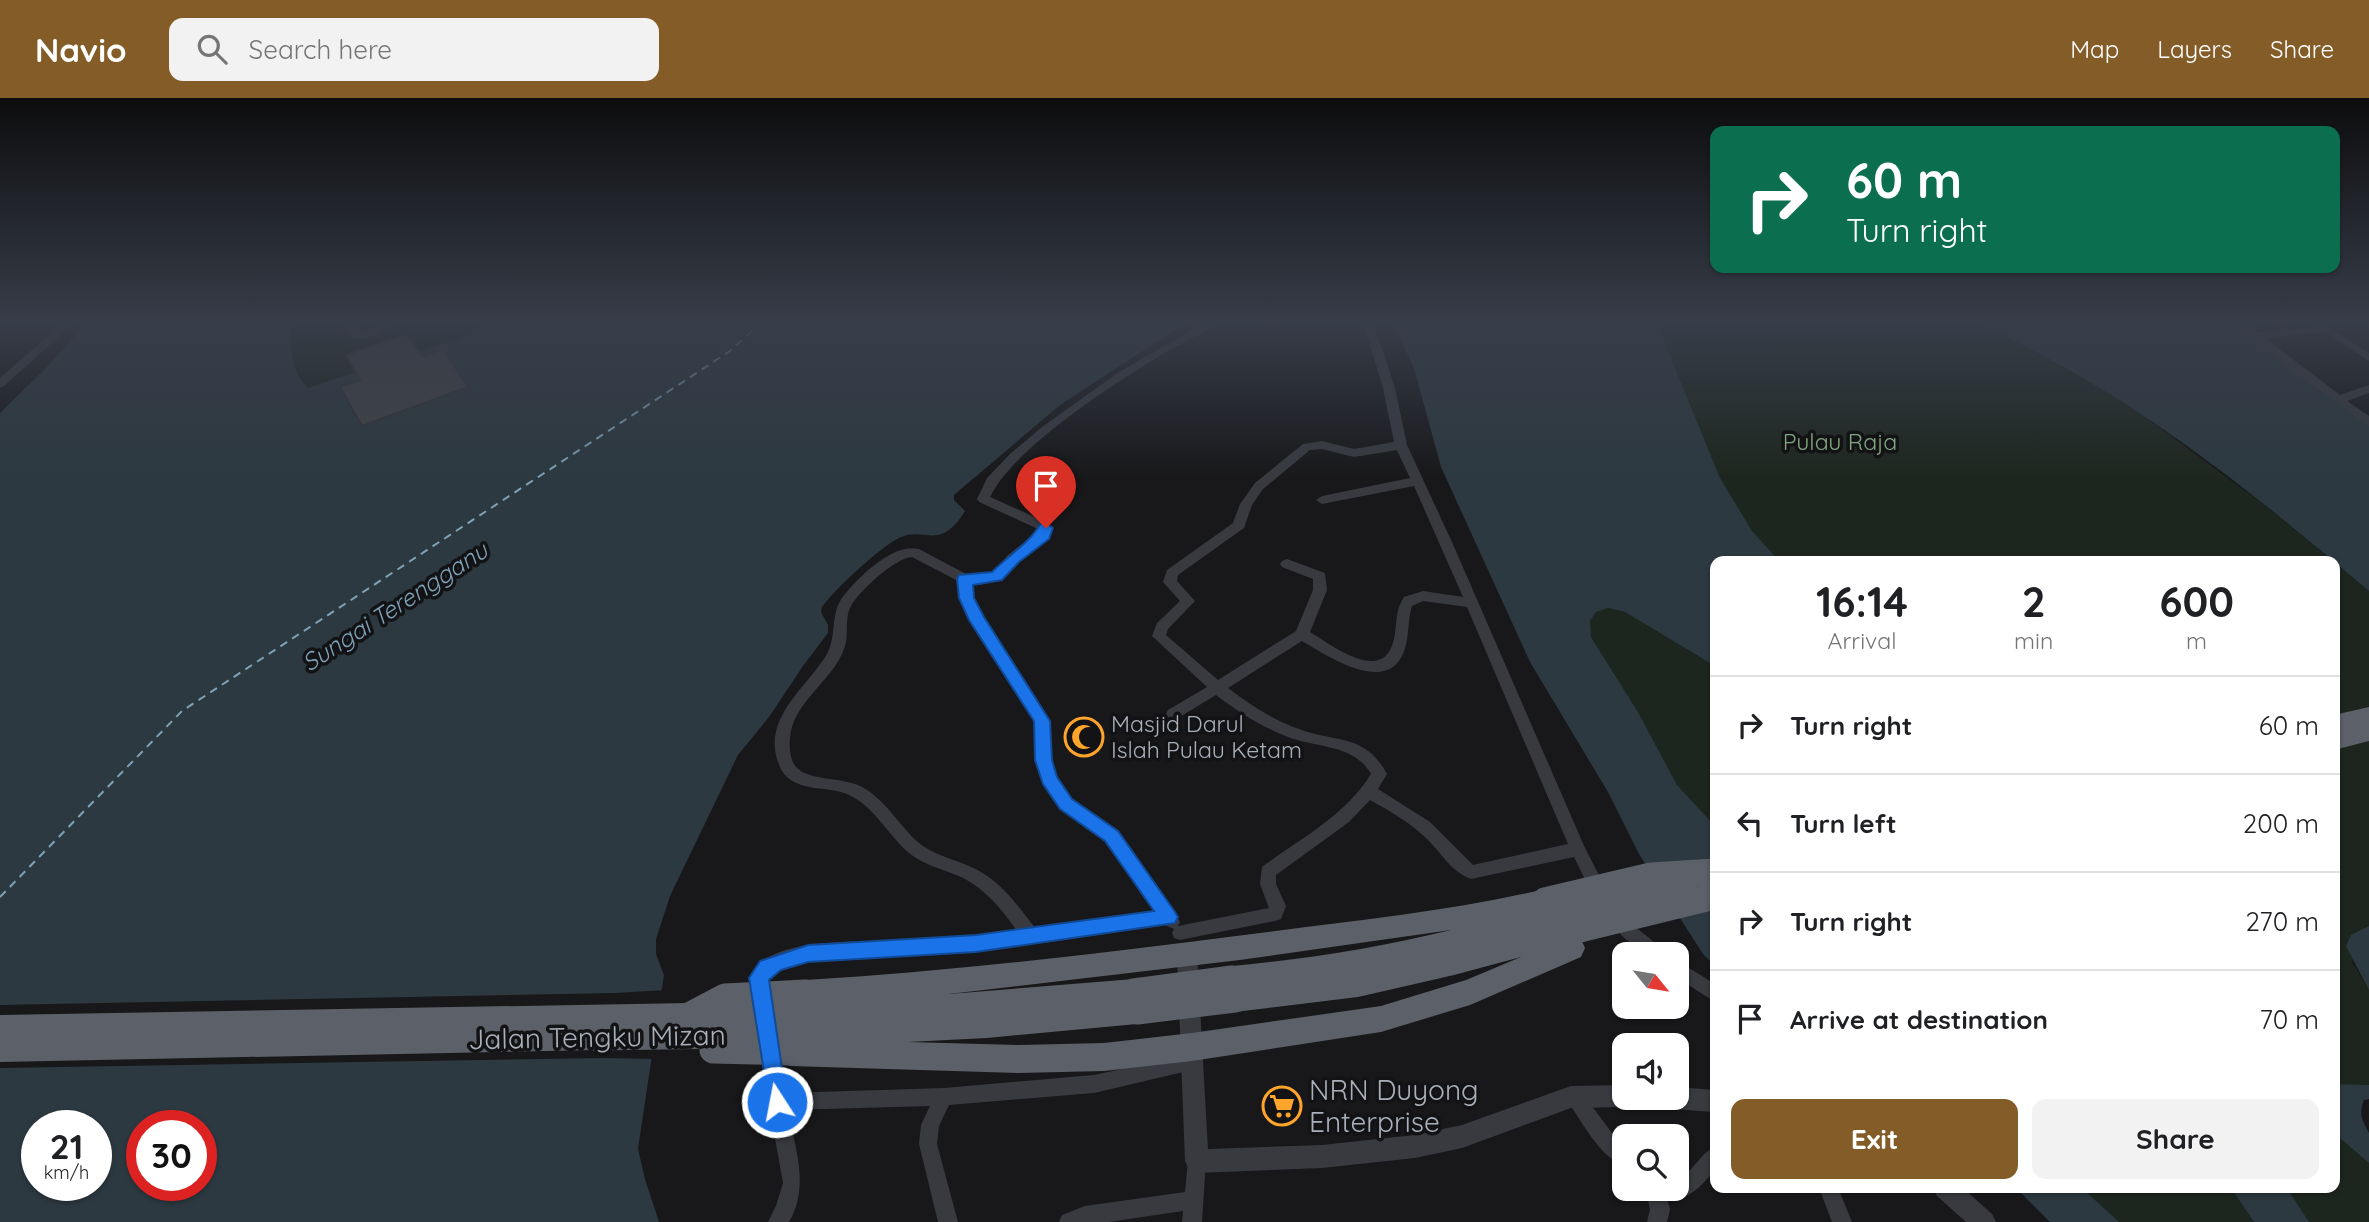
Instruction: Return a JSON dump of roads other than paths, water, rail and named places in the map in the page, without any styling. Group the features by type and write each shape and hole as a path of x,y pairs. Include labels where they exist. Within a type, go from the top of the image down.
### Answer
{"highway":[{"path":"2340,723 2369,716"},
{"path":"2340,739 2369,732"},
{"path":"796,1023 1019,1059 1192,1055 1381,1018 1470,992 1556,925 1710,876"},
{"path":"796,1023 905,988 1184,944 1436,921 1556,925 1710,899"},
{"name":"Jalan Tengku Mizan","path":"0,1028 689,1016 796,1023 987,1025 1136,1001 1233,989 1358,984 1454,963 1556,925"},
{"name":"Jalan Tengku Mizan","path":"0,1048 595,1037 676,1048 796,1023"}],"street":[{"path":"1032,936 992,889 973,875 928,858 917,850 860,792 838,784 797,776 786,765 783,740 788,719 835,652 842,630 843,609 851,595 893,558 907,552 914,552 964,579 980,580 997,576 1013,558 1046,531 1041,525 983,499 987,487 1039,434 1126,374"},
{"path":"1385,374 1401,445 1446,542 1578,849 1609,907 1628,931 1642,942"},
{"path":"2304,374 2369,422"},
{"path":"2338,401 2369,389"},
{"path":"1184,944 1275,914 1278,906 1268,884 1268,872 1294,850 1338,823 1369,792 1378,774 1376,767 1352,746 1297,734 1248,711 1217,688 1159,636 1158,632 1162,626 1188,601 1170,582 1172,573 1240,525 1246,504 1259,486 1300,451 1322,444 1354,453 1401,445"},
{"path":"1322,500 1417,481"},
{"path":"1173,714 1302,634 1320,590 1320,576 1287,564"},
{"path":"964,579 966,598 977,620 1042,721 1044,760 1049,779 1066,804 1112,836 1169,917 1184,944 1197,1161 1192,1222"},
{"path":"1302,634 1362,666 1381,668 1388,664 1398,651 1402,636 1402,612 1409,600 1423,596 1471,603"},
{"path":"1369,792 1417,820 1445,847 1460,867 1471,872 1578,849"},
{"path":"778,1222 785,1210 792,1183 759,978 767,967 808,954 914,949 1169,917"},
{"path":"1689,976 1710,991"},
{"path":"777,1102 944,1097 1094,1084 1192,1055"},
{"path":"1197,1161 1323,1158 1443,1141 1475,1134 1574,1096 1612,1096"},
{"path":"1574,1096 1612,1146"},
{"path":"944,1097 930,1125 928,1144 948,1222"},
{"path":"1689,1099 1710,1101"},
{"path":"1689,1185 1710,1162"},
{"path":"1830,1193 1842,1222"},
{"path":"1951,1193 1984,1222"},
{"path":"1069,1222 1085,1216 1194,1200"},
{"path":"1657,1222 1660,1209 1658,1201"}],"water":[{"name":"Sungai Terengganu","path":"39,374 298,374 308,388 349,374 1107,374 1060,405 954,495 954,500 965,511 956,524 940,535 917,534 899,538 880,550 837,590 822,607 828,633 769,717 738,755 670,896 656,939 656,954 664,975 638,1149 659,1222 0,1222 0,413"},
{"path":"1416,374 1678,374 1720,478 1752,531 1775,556 1710,556 1710,663 1625,612 1608,608 1596,612 1590,621 1591,637 1638,712 1677,785 1710,821 1710,961 1639,854 1608,792 1530,662 1441,467"},
{"path":"2299,374 2369,423 2369,591 2340,567 2340,556 2327,556 2255,497 2166,431 2078,375"},
{"path":"2369,926 2369,990 2346,946 2351,935"},
{"path":"2340,1084 2369,1085 2369,1099 2364,1100 2361,1114 2369,1133 2369,1163 2340,1138"},
{"path":"2021,1193 2087,1193 2119,1222 2050,1222"},
{"path":"2234,1193 2290,1193 2309,1222 2254,1222"}],"place":[{"name":"Masjid Darul Islah Pulau Ketam","path":"1084,737"},
{"name":"NRN Duyong Enterprise","path":"1282,1106"}],"park label":[{"name":"Pulau Raja","path":"1840,442"}]}
